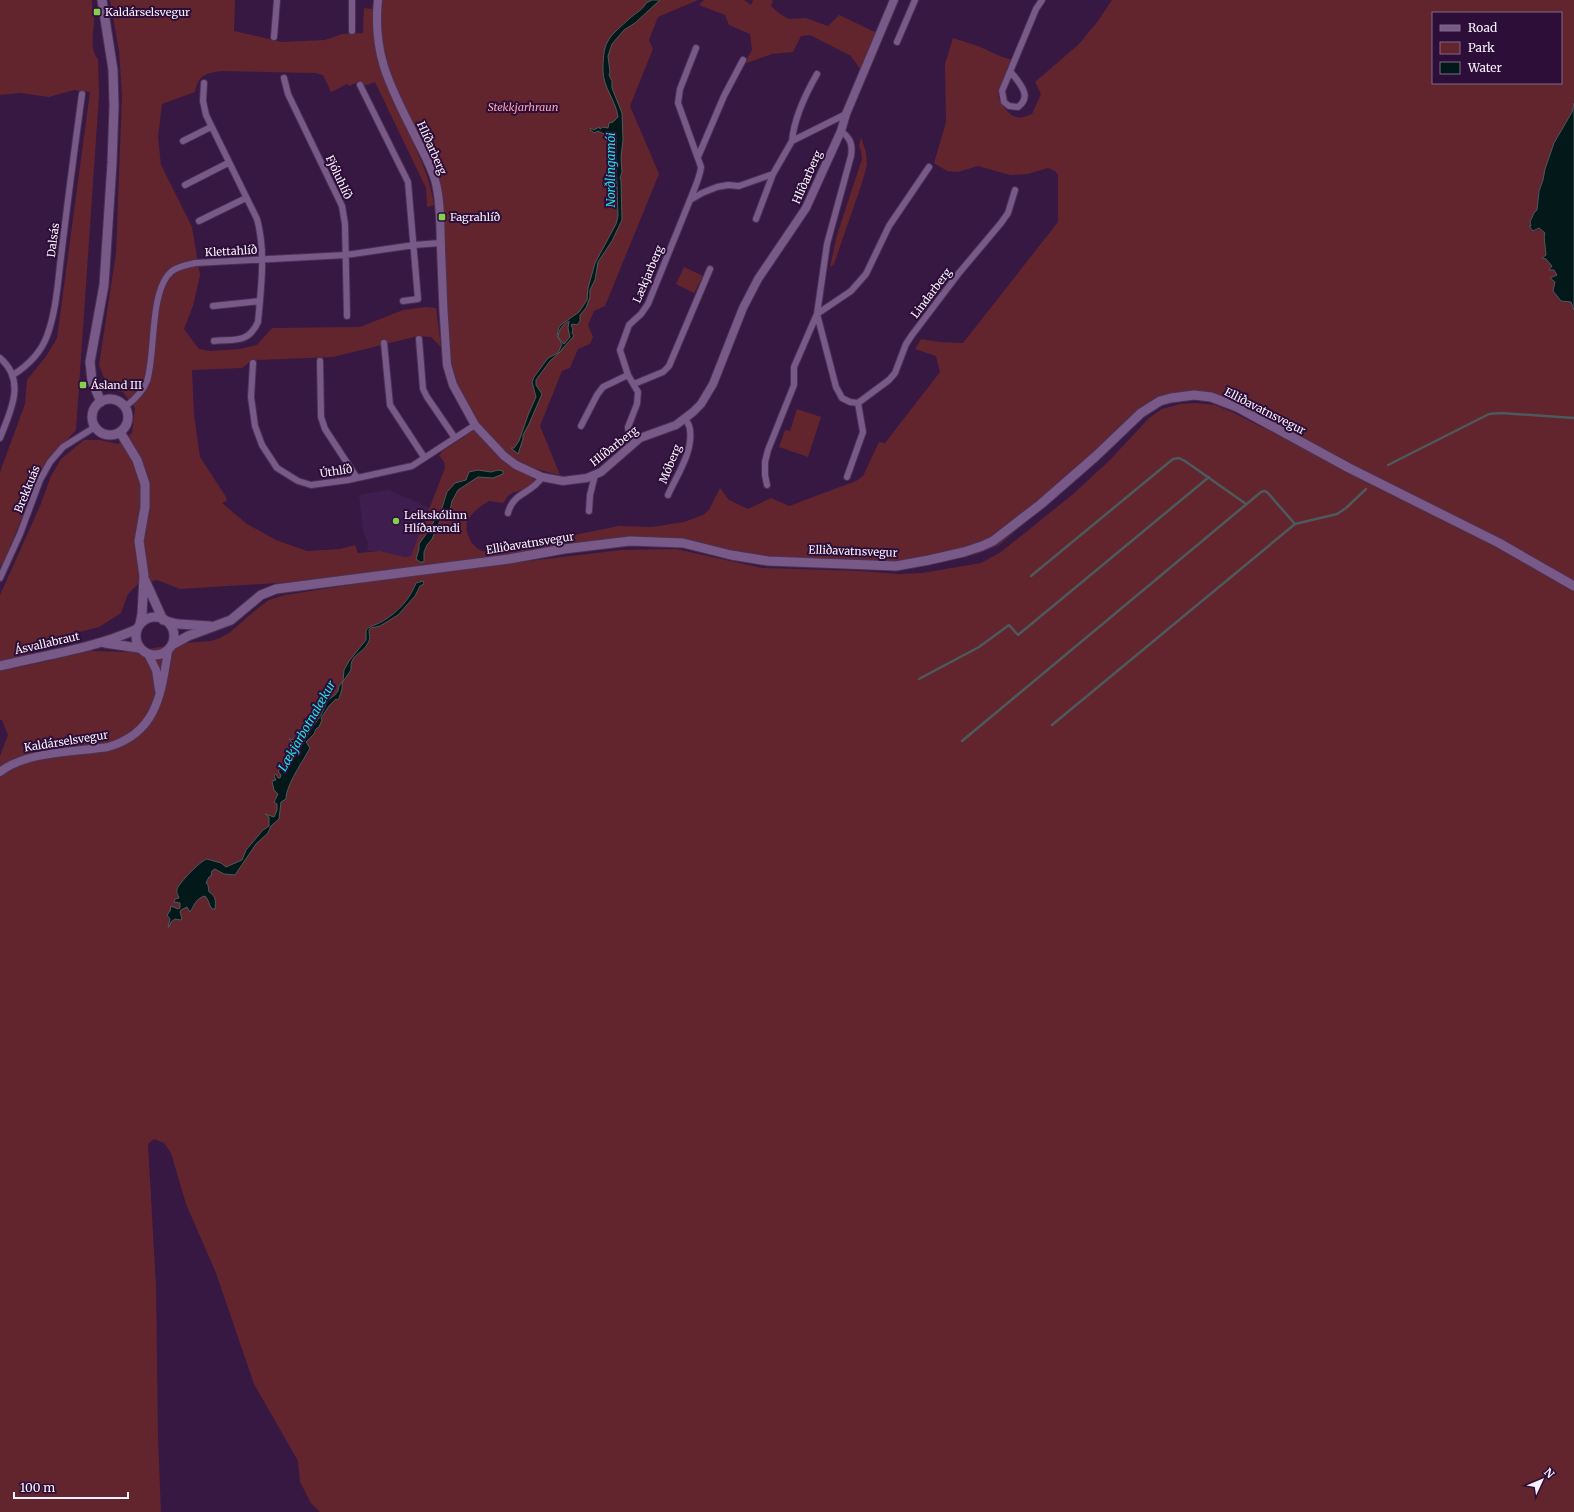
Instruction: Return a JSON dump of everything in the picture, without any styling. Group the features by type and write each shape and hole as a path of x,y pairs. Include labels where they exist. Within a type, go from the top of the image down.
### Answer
{"main road":[{"path":"101,402 92,381 90,362 104,285 114,106 113,70 102,0"},
{"name":"Elliðavatnsvegur","path":"170,648 188,636 231,620 261,594 276,589 509,559 611,543 630,541 683,543 731,555 768,561 896,566 948,556 982,546 993,541 1041,504 1148,408 1171,398 1194,395 1211,397 1237,407 1349,468 1499,543 1574,586"},
{"path":"106,400 119,401 125,407 128,411 128,421 124,429 120,432 111,436 106,435 95,427 92,418 93,413 95,408 101,402 106,400"},
{"path":"120,432 137,460 145,484 145,507 139,541 144,576 142,614 136,640 139,648 148,654 160,655 170,648 174,634 173,629 159,612 144,576"},
{"path":"139,626 150,618 155,617 165,620"},
{"name":"Elliðavatnsvegur","path":"165,620 178,624 215,626"},
{"name":"Ásvallabraut","path":"0,666 99,643 124,635 139,626"},
{"name":"Ásvallabraut","path":"99,643 139,648"}],"street":[{"path":"274,37 277,0"},
{"path":"352,0 352,31"},
{"name":"Hlíðarberg","path":"378,0 378,45 384,68 391,87 428,163 435,180 438,195 447,365 453,385 475,425 504,456 516,465 542,477 563,481 587,478 595,475 609,466 635,442 646,435 676,425 701,404 713,384 746,302 758,279 806,208 840,131 894,0"},
{"path":"897,42 915,0"},
{"path":"1011,72 1024,90 1025,99 1018,107 1009,106 1004,102 1002,91 1036,9 1042,0"},
{"name":"Lækjarberg","path":"635,442 629,436 628,427 638,398 638,392 628,374 620,350 629,325 641,314 648,304 700,175 701,167 698,157 681,115 678,103 680,89 696,48"},
{"name":"Lækjarberg","path":"698,157 724,96 743,60"},
{"path":"756,219 773,174 792,141 797,119 807,92 817,74"},
{"name":"Fjóluhlíð","path":"284,78 288,94 342,206 345,220 347,316"},
{"path":"204,82 203,101 206,115 228,163 257,219 261,232 262,250 258,322 254,330 249,336 244,338 214,341"},
{"path":"360,85 408,182 418,299 403,301"},
{"name":"Dalsás","path":"13,374 25,366 37,353 46,338 49,328 56,294 82,94"},
{"path":"792,141 846,114"},
{"path":"183,141 211,127"},
{"path":"767,485 765,462 768,450 794,385 794,367 817,314 826,244 852,156 852,146 848,136 840,131"},
{"path":"185,185 228,163"},
{"path":"817,314 852,291 866,274 889,226 929,167"},
{"path":"690,200 717,187 728,185 739,186 773,174"},
{"name":"Lindarberg","path":"858,403 889,380 895,373 906,344 912,335 959,273 1008,213 1015,190"},
{"path":"199,220 246,198"},
{"name":"Klettahlíð","path":"125,407 138,395 146,382 150,369 158,298 168,275 177,268 186,265 346,255 414,245 440,243"},
{"path":"208,253 262,250"},
{"path":"634,384 663,372 669,366 710,269"},
{"path":"213,306 260,301"},
{"path":"817,314 836,387 842,398 850,402 858,403 863,432 847,477"},
{"path":"419,338 423,389 427,398 455,438"},
{"path":"384,343 390,405 424,457"},
{"path":"0,358 10,368 13,374 15,392 14,400 0,438"},
{"path":"320,361 322,417 325,429 357,478"},
{"name":"Úthlíð","path":"253,363 252,397 255,426 262,445 277,468 298,481 311,484 357,478 412,466 475,425"},
{"path":"581,426 597,394 603,387 628,374"},
{"name":"Móberg","path":"668,495 687,454 690,442 690,429 685,418"},
{"name":"Brekkuás","path":"0,578 20,534 40,480 50,462 63,447 95,427"},
{"path":"589,511 590,495 595,475"},
{"path":"508,513 510,505 515,498 539,483 542,477"},
{"name":"Kaldárselsvegur","path":"0,772 16,762 29,758 108,747 130,738 148,720 153,712 160,693 170,648"},
{"path":"148,654 156,670 160,693"}],"shaded area":[{"name":"Leikskólinn Hlíðarendi","path":"389,490 436,511 412,556 405,557 380,551 367,551 368,543 363,531 359,495"}],"green space":[{"path":"0,0 92,0 94,19 93,45 95,55 98,59 99,96 76,430 48,460 37,479 5,560 0,567 0,472 25,404 27,380 47,355 57,338 90,92 74,90 49,97 20,93 0,95"},
{"name":"Stekkjarhraun","path":"110,0 235,0 234,31 282,42 325,40 342,34 363,33 364,8 373,9 374,31 380,66 393,101 424,169 434,205 427,207 426,188 375,82 365,85 356,83 350,86 347,84 331,92 323,75 315,73 221,71 207,74 198,82 195,92 162,104 158,137 161,165 192,227 200,275 193,306 184,329 199,349 210,351 240,349 257,345 272,328 360,327 403,310 426,307 436,308 441,347 431,337 418,336 333,357 257,360 250,362 242,368 192,370 194,414 200,457 226,497 227,501 222,503 247,524 276,540 307,551 340,549 355,545 358,553 380,551 405,557 411,556 445,468 444,462 439,455 441,452 481,427 462,397 451,364 441,189 437,172 388,71 381,43 380,25 383,0 698,0 658,17 649,40 653,49 630,106 659,174 605,306 594,311 588,325 593,337 590,344 578,349 570,368 562,371 540,426 560,475 536,469 532,478 535,480 531,486 512,493 503,503 489,501 475,511 468,520 467,524 467,533 469,538 478,549 482,551 494,551 619,526 652,527 684,522 703,515 709,510 720,488 729,500 748,509 771,498 789,506 856,481 863,476 879,442 885,443 940,372 936,356 915,349 921,339 963,343 1058,222 1058,175 1055,171 1048,168 1028,174 1010,175 978,166 958,172 947,171 934,163 946,122 945,64 953,38 1013,60 1003,80 998,97 1011,115 1015,117 1025,117 1032,114 1041,94 1035,82 1079,44 1098,21 1112,0 1574,0 1574,103 1572,112 1554,143 1539,191 1537,210 1530,221 1532,225 1529,226 1535,231 1541,229 1545,233 1546,255 1542,258 1546,259 1552,266 1549,269 1556,270 1557,275 1551,277 1555,282 1553,291 1562,301 1571,302 1574,310 1574,582 1516,548 1203,395 1154,405 1093,465 999,545 977,554 940,563 906,567 780,562 658,541 310,581 180,589 157,580 138,584 128,594 121,613 99,627 33,644 25,666 90,651 130,652 184,643 211,641 229,633 269,600 285,595 427,573 621,550 676,549 762,568 861,571 898,574 922,573 981,563 1001,552 1072,495 1110,460 1149,418 1162,409 1180,404 1196,403 1215,405 1234,413 1480,537 1574,590 1574,1512 320,1512 311,1503 300,1482 298,1461 254,1384 216,1273 186,1204 171,1153 164,1143 154,1139 148,1144 156,1286 158,1438 161,1512 0,1512 0,756 8,735 2,720 0,720 0,595 40,506 51,476 61,459 84,440 100,440 118,444 132,433 135,408 123,392 109,390 99,365 116,253 122,96 119,51","holes":["419,581 421,585 415,596 398,615 380,626 369,630 370,638 368,643 354,657 350,665 351,670 343,681 344,671 349,661 366,640 367,629 387,619 398,610 407,600 416,583","342,684 338,700 336,699 329,706 321,718 318,728 306,742 310,749 296,740 304,742 328,701 335,695 339,686"]},
{"path":"704,0 744,0 751,5 753,0 773,0 771,6 780,14 789,19 806,18 828,26 839,15 877,33 860,69 851,56 810,35 801,36 793,52 772,54 744,64 752,50 750,34 729,25 725,15 699,5"},
{"path":"861,137 866,153 867,165 834,264 830,267 837,235 862,159 859,146"},
{"path":"684,267 703,276 694,293 676,284"},
{"path":"797,409 821,417 808,457 779,447 785,430 790,431"}],"water":[{"path":"652,0 660,0 635,23 624,30 612,44 608,56 609,75 612,81 612,88 622,113 623,140 621,157 622,172 620,178 622,220 612,241 598,262 595,280 590,290 590,297 586,308 580,315 580,321 577,325 571,325 574,336 561,351 550,361 536,380 536,385 542,394 523,435 518,454 511,448 514,448 519,441 536,397 532,382 534,377 548,358 558,353 562,344 557,336 559,327 579,312 587,300 588,288 595,263 616,224 618,216 616,138 615,136 598,131 594,133 590,129 591,128 594,130 599,127 600,129 603,127 608,128 609,123 613,122 618,117 615,105 605,83 603,60 605,48 612,35 631,17 641,10 646,3","holes":["569,321 568,328 570,337 564,344 558,337 559,332"]},
{"path":"1574,103 1574,310 1571,302 1561,301 1553,291 1555,282 1550,278 1557,275 1554,270 1549,270 1552,266 1546,259 1542,258 1546,255 1544,240 1545,233 1539,228 1533,231 1529,226 1531,226 1530,222 1537,210 1539,191 1554,143 1572,112"},
{"path":"478,470 491,472 498,470 503,471 503,474 493,478 478,477 458,490 452,501 450,511 440,521 432,539 427,545 424,552 424,562 420,562 416,559 419,544 441,511 447,492 455,483 466,480 469,472"},
{"path":"423,581 424,584 420,586 415,596 398,615 380,626 369,630 369,641 366,647 352,660 351,670 342,683 342,690 338,700 336,699 329,706 321,718 322,720 319,727 306,742 310,748 292,780 286,799 281,802 279,819 271,826 268,833 256,844 235,875 224,874 215,869 212,871 211,876 206,883 208,885 209,892 215,899 215,909 212,909 205,896 199,898 190,912 187,907 181,910 180,912 182,919 175,919 168,927 170,919 167,915 171,906 178,909 180,908 180,903 174,902 175,899 179,898 177,889 190,872 207,859 221,863 226,867 242,860 246,850 263,830 269,826 269,817 265,814 274,817 277,810 277,804 274,802 278,794 274,790 272,781 276,780 274,776 276,774 278,778 280,778 281,775 278,771 284,766 288,754 286,752 293,743 289,739 304,742 321,715 328,700 338,691 339,686 343,681 344,670 349,661 366,640 366,630 394,614 407,600 416,583"}],"waterway":[{"path":"1388,465 1489,414 1501,413 1574,418"},
{"path":"1031,576 1173,459 1179,458 1185,461 1246,504"},
{"path":"919,679 979,647 1009,625 1018,635 1209,477"},
{"path":"1052,725 1295,524 1337,514 1346,508 1366,489"},
{"path":"962,741 1261,492 1267,492 1295,524"}],"place":[{"name":"Kaldárselsvegur","path":"97,12"},
{"name":"Fagrahlíð","path":"442,217"},
{"name":"Ásland III","path":"83,385"},
{"name":"Leikskólinn Hlíðarendi","path":"396,521"}],"water label":[{"name":"Norðlingamói","path":"611,170"},
{"name":"Lækjarbotnalækur","path":"307,726"}]}
